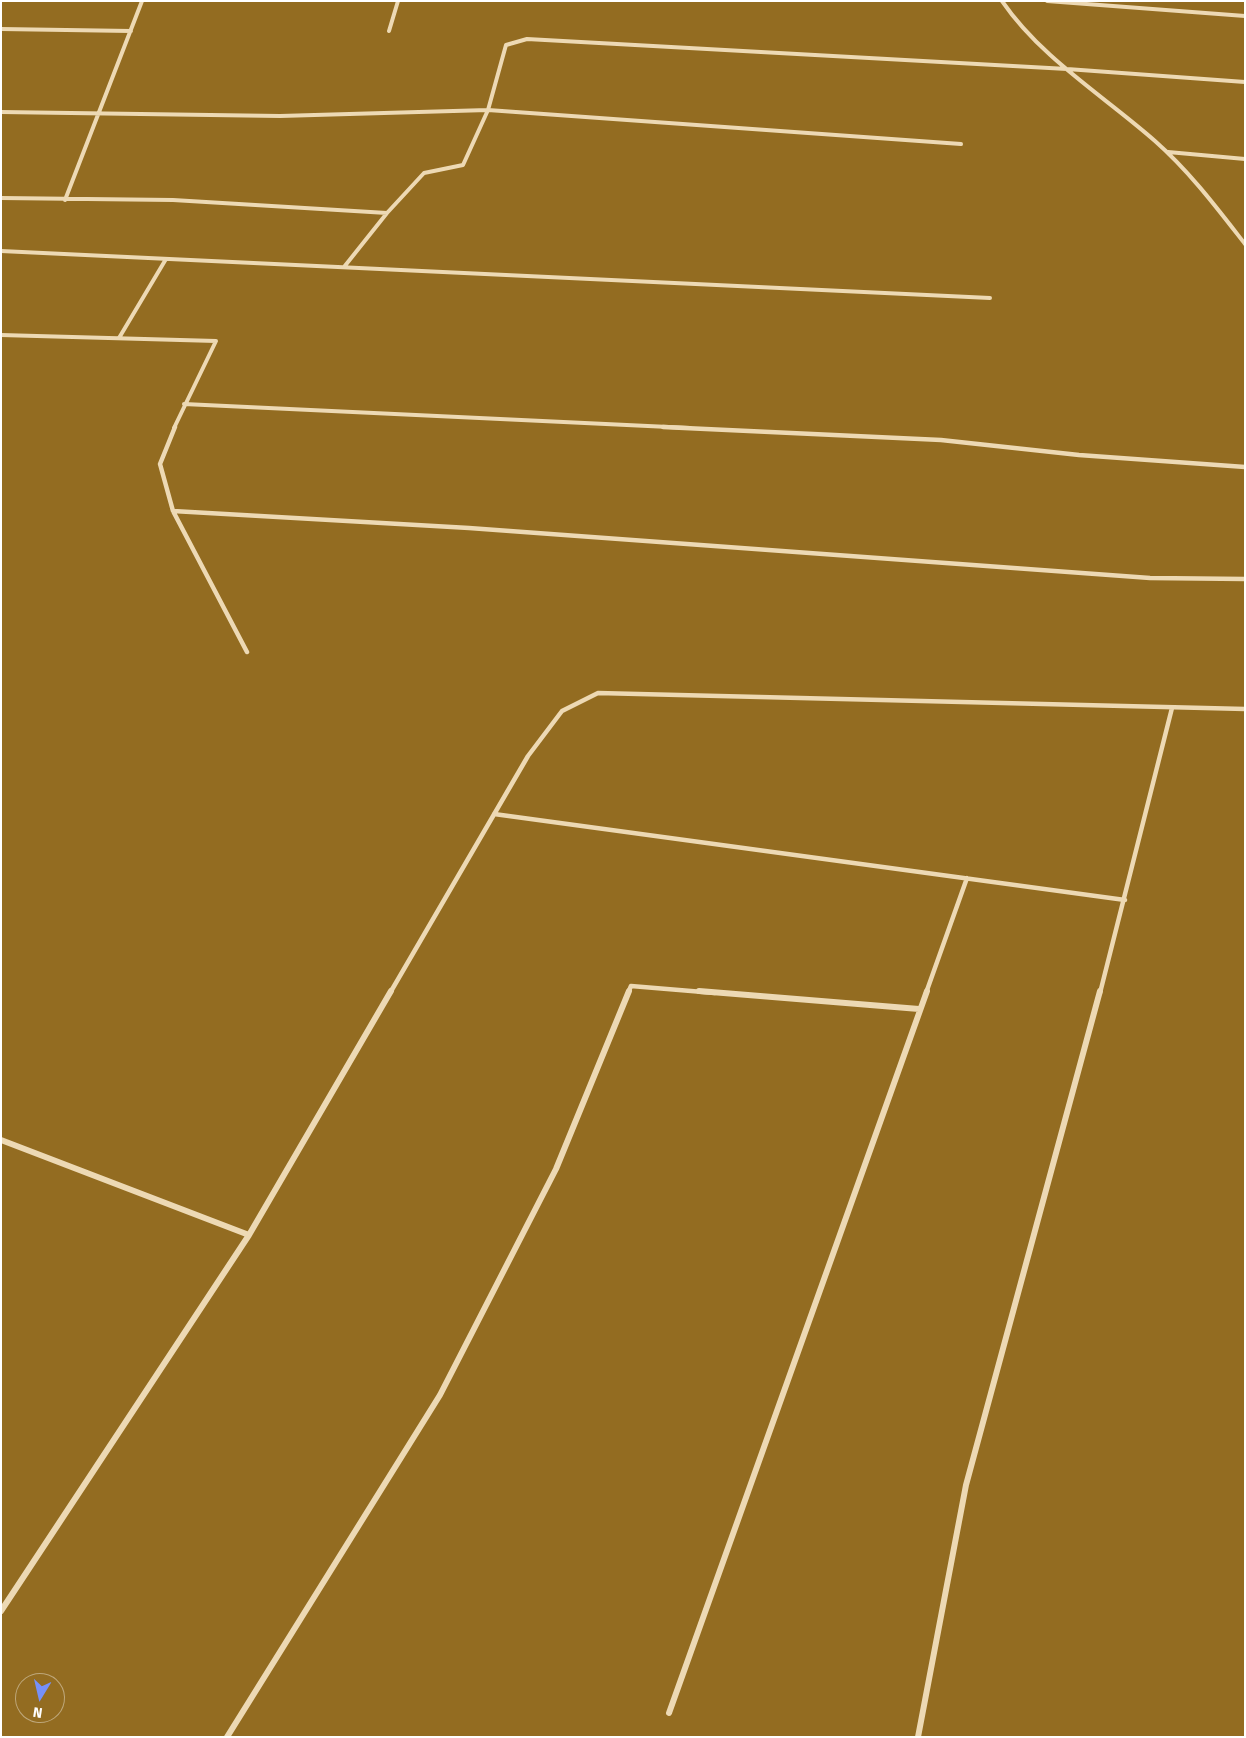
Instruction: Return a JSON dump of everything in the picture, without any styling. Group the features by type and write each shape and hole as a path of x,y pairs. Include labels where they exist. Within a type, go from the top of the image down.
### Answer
{"street":[{"path":"65,200 142,1"},
{"path":"389,30 398,1"},
{"path":"1002,1 1013,17 1068,69 1167,152 1190,174 1245,244"},
{"path":"1047,1 1228,12 1245,16"},
{"path":"1,29 131,31"},
{"path":"344,268 387,213 424,172 463,165 488,110 506,45 514,41 527,39 1068,69 1245,82"},
{"path":"1,112 280,116 488,110 962,144"},
{"path":"1167,152 1245,159"},
{"path":"1,198 173,200 387,213"},
{"path":"1,251 990,298"},
{"path":"119,338 166,259"},
{"path":"1,335 216,341 184,404 160,464 173,510 247,652"},
{"path":"184,404 940,440 1079,455 1245,467"},
{"path":"173,510 469,528 1150,578 1245,579"},
{"path":"1,1611 249,1235 528,756 562,711 598,693 1245,709"},
{"path":"918,1737 966,1485 1125,900 1172,708"},
{"path":"494,814 1125,900"},
{"path":"669,1713 967,878"},
{"path":"227,1737 440,1395 556,1169 631,986 919,1009"},
{"path":"1,1140 249,1235"}]}
